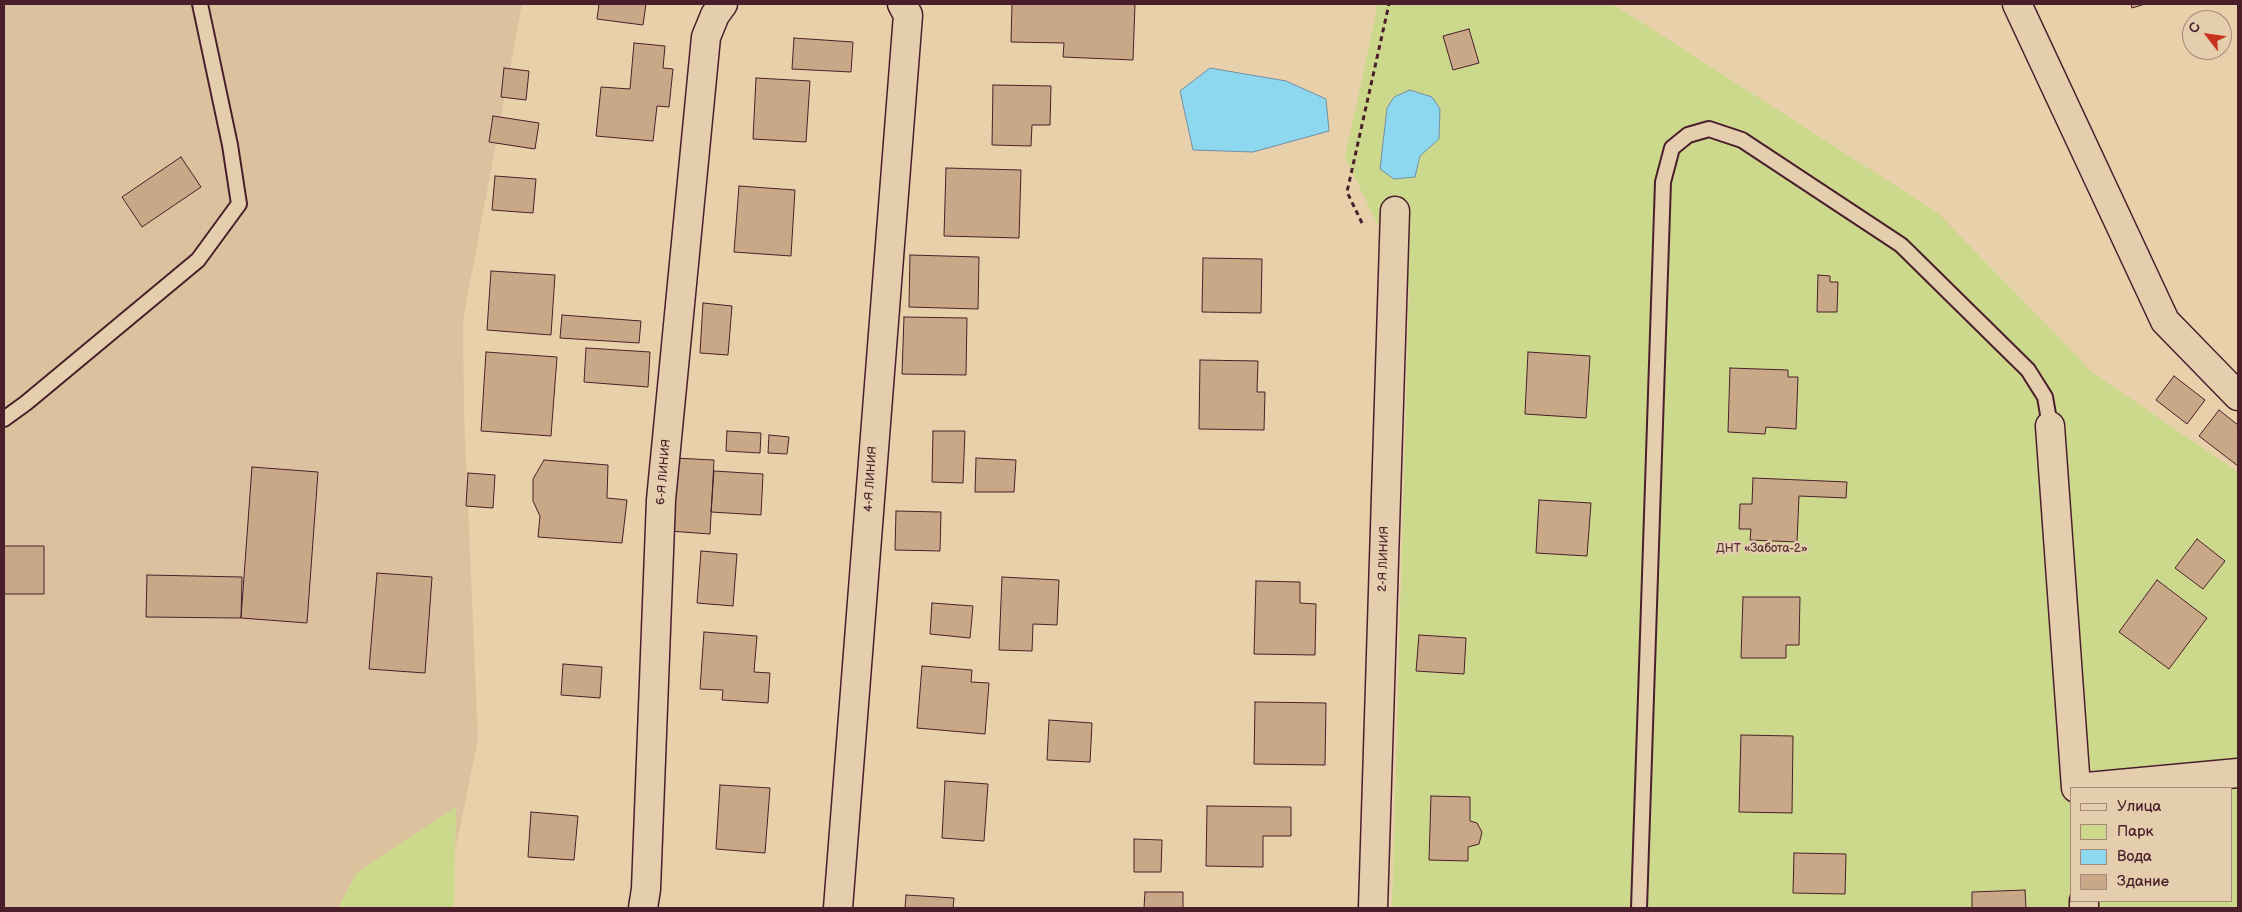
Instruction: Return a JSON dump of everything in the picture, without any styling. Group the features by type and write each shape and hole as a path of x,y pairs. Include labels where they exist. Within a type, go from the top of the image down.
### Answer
{"street":[{"name":"6-Я ЛИНИЯ","path":"643,908 646,889 661,500 706,37 715,15 723,4"},
{"name":"4-Я ЛИНИЯ","path":"838,908 908,14 902,4"},
{"path":"2017,4 2165,321 2238,396"},
{"name":"2-Я ЛИНИЯ","path":"1372,908 1395,211"},
{"path":"2050,426 2076,787"},
{"path":"2087,787 2238,773"}],"lane":[{"path":"4,419 198,260 239,204 230,145 200,4"},
{"path":"1639,908 1663,182 1672,148 1688,135 1709,129 1742,140 1901,245 2028,370 2045,397 2050,426"}],"path":[{"path":"1363,226 1353,209 1347,192 1389,4"}],"shaded area":[{"path":"4,4 522,4 463,320 464,413 478,740 443,908 4,908"}],"green space":[{"name":"ДНТ «Забота-2»","path":"1378,4 1613,4 1938,213 2093,373 2238,472 2238,908 1392,908 1409,290 1345,157"},
{"path":"456,807 454,908 338,908 357,872"}],"water":[{"path":"1210,68 1286,81 1326,99 1329,131 1253,152 1193,150 1180,91"},
{"path":"1410,90 1432,97 1440,109 1439,139 1420,156 1415,177 1394,179 1380,169 1387,108 1394,97"}],"building":[{"path":"599,4 646,4 643,25 597,19"},
{"path":"1012,4 1135,4 1133,60 1063,57 1064,43 1011,42"},
{"path":"2131,4 2145,4 2132,8"},
{"path":"1469,29 1479,63 1453,70 1443,36"},
{"path":"794,38 853,42 851,72 792,69"},
{"path":"634,43 665,46 663,68 673,69 669,107 657,106 653,141 596,136 601,87 630,89"},
{"path":"504,68 529,71 526,100 501,97"},
{"path":"756,78 810,81 806,142 753,139"},
{"path":"993,85 1051,86 1050,125 1032,125 1031,146 992,145"},
{"path":"493,116 539,123 535,149 489,142"},
{"path":"181,157 201,187 142,227 122,197"},
{"path":"946,168 1021,170 1019,238 944,236"},
{"path":"495,176 536,179 533,213 492,210"},
{"path":"739,186 795,190 791,256 734,252"},
{"path":"910,255 979,257 978,309 909,307"},
{"path":"1203,258 1262,259 1261,313 1202,312"},
{"path":"491,271 555,275 551,335 487,330"},
{"path":"1818,275 1830,276 1830,282 1838,282 1837,312 1817,312"},
{"path":"703,303 732,306 728,355 700,353"},
{"path":"562,315 641,321 639,343 560,338"},
{"path":"904,317 967,318 966,375 902,374"},
{"path":"586,348 650,352 648,387 584,382"},
{"path":"486,352 557,357 551,436 481,431"},
{"path":"1528,352 1590,356 1586,418 1525,414"},
{"path":"1200,360 1258,361 1257,392 1265,392 1264,430 1199,429"},
{"path":"1730,368 1788,370 1788,377 1798,377 1796,429 1766,427 1765,434 1728,432"},
{"path":"2174,376 2205,400 2187,424 2156,400"},
{"path":"2219,410 2238,425 2238,466 2199,436"},
{"path":"727,431 761,433 760,453 726,451"},
{"path":"933,431 965,431 963,483 932,482"},
{"path":"769,435 789,437 787,454 768,453"},
{"path":"674,458 714,460 710,534 669,531"},
{"path":"976,458 1016,460 1014,492 975,492"},
{"path":"544,460 608,465 607,498 627,500 622,543 538,537 540,516 533,501 533,479"},
{"path":"252,467 318,472 307,623 241,618"},
{"path":"714,471 763,474 761,515 711,512"},
{"path":"468,473 495,475 493,508 466,506"},
{"path":"1753,478 1847,482 1846,498 1799,496 1797,542 1750,540 1751,529 1739,529 1740,504 1752,504"},
{"path":"1539,500 1591,503 1587,556 1536,553"},
{"path":"896,511 941,512 940,551 895,550"},
{"path":"2197,539 2225,561 2203,589 2175,568"},
{"path":"4,546 44,546 44,594 4,594"},
{"path":"701,551 737,554 733,606 697,603"},
{"path":"377,573 432,577 425,673 369,669"},
{"path":"147,575 242,577 241,618 146,617"},
{"path":"1002,577 1059,580 1057,625 1033,624 1032,651 999,650"},
{"path":"2157,580 2207,618 2169,669 2119,632"},
{"path":"1256,581 1300,582 1300,603 1316,604 1315,655 1254,654"},
{"path":"1743,597 1800,597 1799,645 1786,645 1786,658 1741,658"},
{"path":"932,603 973,606 970,638 930,634"},
{"path":"704,632 757,636 754,672 770,673 768,703 722,700 723,690 700,689"},
{"path":"1419,635 1466,638 1464,674 1416,671"},
{"path":"563,664 602,667 600,698 561,695"},
{"path":"922,666 972,670 971,682 989,683 985,734 917,728"},
{"path":"1255,702 1326,703 1325,765 1254,764"},
{"path":"1049,720 1092,723 1090,762 1047,760"},
{"path":"1741,735 1793,736 1792,813 1739,812"},
{"path":"945,781 988,784 984,841 942,838"},
{"path":"720,785 770,788 765,853 716,849"},
{"path":"1431,796 1470,797 1470,821 1477,823 1482,832 1479,844 1468,847 1468,861 1429,860"},
{"path":"1207,806 1291,807 1291,836 1263,836 1263,867 1206,866"},
{"path":"531,812 578,816 574,860 528,857"},
{"path":"1134,839 1162,840 1161,872 1134,872"},
{"path":"1794,853 1846,854 1845,894 1793,893"},
{"path":"2025,890 2026,908 1972,908 1972,892"},
{"path":"1145,892 1183,892 1183,908 1144,908"},
{"path":"906,895 954,898 953,908 905,908"}]}
